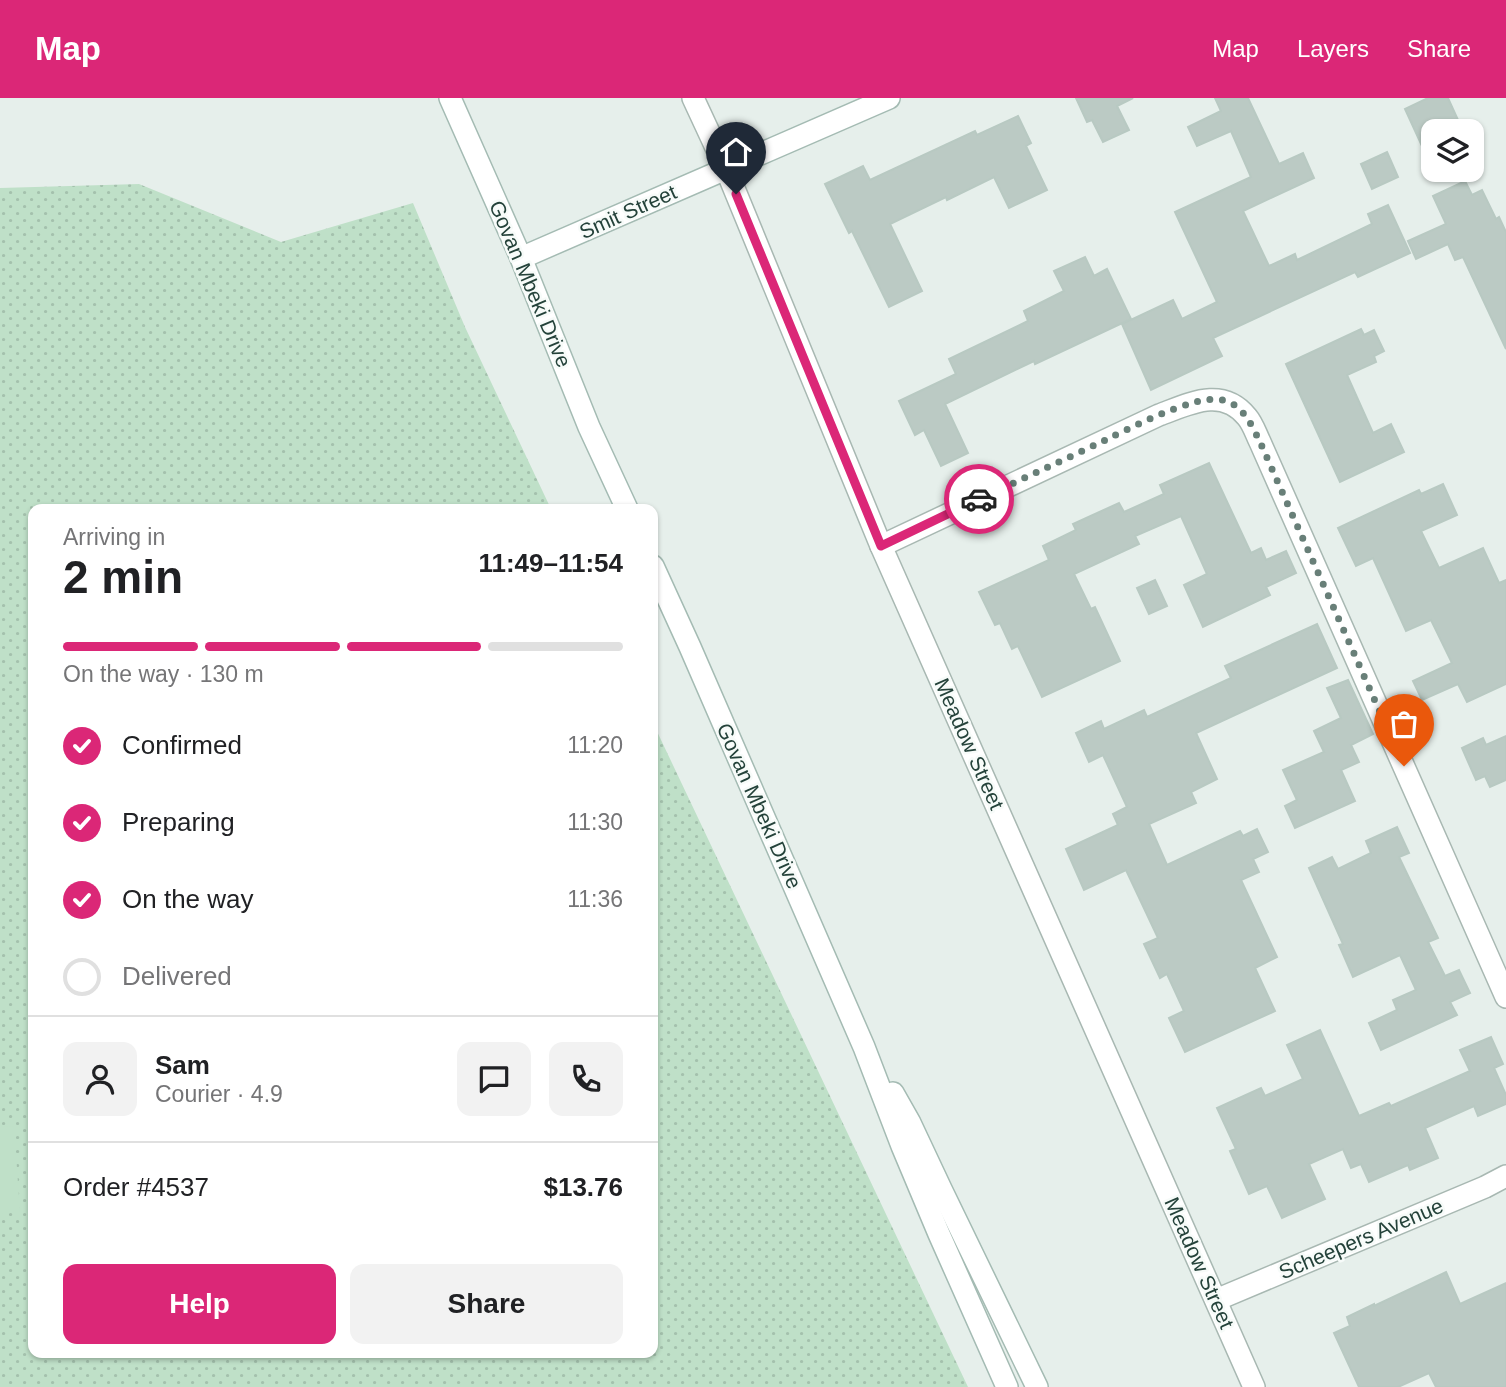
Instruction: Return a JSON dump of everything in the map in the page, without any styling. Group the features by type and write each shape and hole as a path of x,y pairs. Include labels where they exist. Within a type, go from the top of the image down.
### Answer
{"street":[{"name":"Govan Mbeki Drive","path":"450,98 521,258 589,427 625,504"},
{"name":"Meadow Street","path":"694,98 726,169 881,546 1254,1387"},
{"name":"Smit Street","path":"521,258 889,98"},
{"path":"881,546 1159,415 1195,402 1221,399 1236,406 1248,419 1266,455 1506,998"},
{"name":"Govan Mbeki Drive","path":"658,577 864,1046 902,1146 1007,1387"},
{"name":"Govan Mbeki Drive","path":"864,1046 910,1123 1037,1387"},
{"name":"Scheepers Avenue","path":"1216,1300 1506,1176"}],"green space":[{"path":"139,184 281,242 413,203 465,327 549,504 28,504 28,1358 658,1358 658,734 968,1387 0,1387 0,188"},
{"path":"14,1126 20,1212 0,1214 0,1127"}],"building":[{"path":"1076,98 1133,98 1117,106 1129,130 1103,142 1092,120 1087,122"},
{"path":"1215,98 1248,98 1279,164 1303,153 1314,178 1243,211 1269,266 1295,254 1297,260 1372,224 1368,214 1388,205 1410,253 1358,277 1355,272 1213,338 1222,356 1151,390 1122,324 1173,300 1182,319 1217,302 1175,212 1251,177 1231,131 1197,146 1188,127 1221,111"},
{"path":"1428,98 1448,98 1458,119 1421,119 1421,144 1405,109"},
{"path":"1018,116 1031,143 1026,146 1047,190 1009,208 994,177 890,224 922,291 889,307 852,231 849,233 825,184 863,166 870,180 975,131 977,135"},
{"path":"1387,152 1398,177 1372,189 1361,164"},
{"path":"1466,182 1472,195 1482,190 1496,219 1499,217 1506,232 1506,349 1463,257 1455,260 1448,244 1416,259 1408,241 1446,224 1433,196"},
{"path":"1085,257 1094,276 1107,269 1131,319 1035,364 1034,361 945,404 968,453 941,466 924,430 915,435 899,401 956,374 949,359 1028,321 1024,311 1064,291 1054,271"},
{"path":"1361,329 1364,335 1374,330 1384,351 1374,356 1376,362 1347,375 1373,433 1391,424 1404,452 1340,482 1286,364"},
{"path":"1209,463 1251,553 1261,548 1266,560 1286,551 1296,573 1266,587 1270,595 1203,627 1184,585 1207,574 1181,516 1135,536 1139,544 1074,574 1091,609 1095,607 1120,661 1042,697 1018,646 1012,649 1000,623 995,625 979,592 1049,560 1043,546 1076,530 1073,524 1119,503 1124,512 1164,494 1160,485"},
{"path":"1443,484 1457,515 1421,531 1439,568 1483,548 1499,583 1506,580 1506,684 1467,702 1458,684 1422,700 1413,681 1452,663 1431,620 1406,631 1373,558 1356,566 1338,528 1419,490 1421,494"},
{"path":"1155,580 1167,606 1149,614 1137,588"},
{"path":"1317,624 1337,668 1196,733 1217,779 1191,792 1196,803 1149,824 1167,865 1240,831 1243,836 1257,829 1268,852 1253,859 1259,872 1241,880 1277,957 1255,968 1275,1011 1185,1052 1169,1018 1184,1011 1167,974 1160,978 1144,944 1158,938 1126,870 1084,890 1066,849 1118,825 1113,814 1127,807 1103,755 1089,762 1076,733 1101,721 1104,729 1144,710 1147,717 1231,678 1225,666"},
{"path":"1348,680 1373,734 1351,745 1359,762 1341,770 1355,801 1295,828 1285,806 1297,800 1283,770 1324,752 1314,731 1341,718 1327,688"},
{"path":"1506,736 1506,780 1490,787 1485,776 1476,780 1462,748 1483,738 1486,745"},
{"path":"1397,827 1409,853 1399,857 1438,938 1428,942 1445,976 1459,970 1470,993 1450,1002 1457,1015 1381,1050 1369,1023 1397,1010 1393,1000 1416,990 1400,955 1353,977 1339,945 1343,944 1309,868 1332,857 1338,869 1371,853 1366,841"},
{"path":"1320,1030 1359,1116 1389,1103 1391,1106 1470,1071 1460,1050 1491,1037 1503,1064 1494,1068 1506,1095 1506,1104 1478,1116 1474,1106 1425,1128 1438,1158 1410,1170 1408,1165 1369,1182 1361,1164 1351,1168 1343,1149 1309,1164 1325,1199 1282,1218 1267,1186 1249,1194 1230,1151 1236,1149 1217,1108 1261,1088 1265,1096 1303,1079 1287,1045"},
{"path":"1446,1272 1460,1304 1506,1283 1506,1387 1436,1387 1429,1373 1398,1387 1359,1387 1334,1333 1350,1326 1347,1317"}],"way so far":[{"path":"979,499 1159,415 1195,402 1221,399 1236,406 1248,419 1260,442 1404,766"}],"route":[{"path":"736,194 881,546 979,499"}]}
